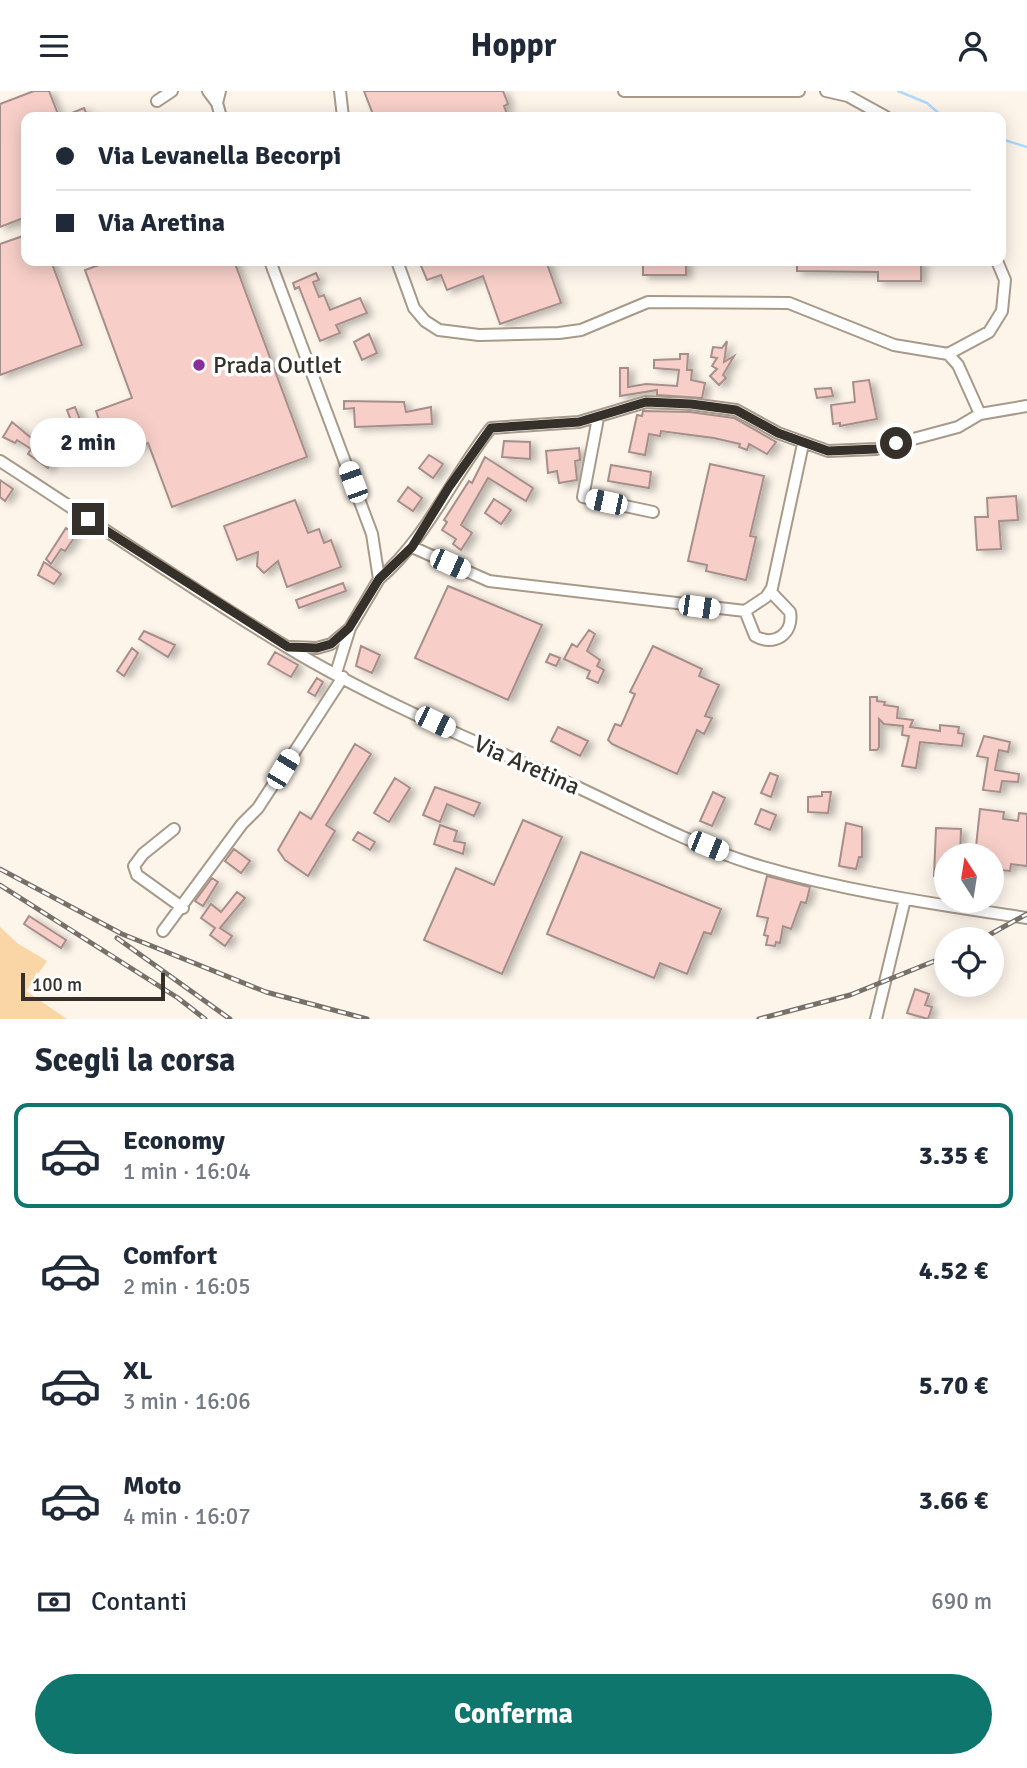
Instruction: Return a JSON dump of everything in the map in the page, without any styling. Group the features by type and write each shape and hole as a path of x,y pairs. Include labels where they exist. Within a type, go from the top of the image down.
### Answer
{"street":[{"path":"157,101 172,91"},
{"path":"208,91 219,97"},
{"path":"340,91 342,112"},
{"path":"624,91 799,91"},
{"path":"826,91 848,96 877,112"},
{"path":"272,266 372,534 379,579"},
{"path":"399,266 414,308 425,321 439,330 479,335 581,330 648,302 789,303 894,345 948,354 958,365 980,414"},
{"path":"948,354 989,331 1002,311 1005,280 999,266"},
{"path":"163,931 183,908 242,824 258,808 340,675 342,650 349,628 379,579 412,547 449,487 491,428 554,425 598,418 646,402 691,404 736,410 803,444 828,451 876,449 958,427 980,414 1027,406"},
{"path":"598,418 583,498 653,512"},
{"path":"412,547 489,581 745,611 766,597 770,591 803,444"},
{"name":"Via Aretina","path":"0,461 288,647 322,667 457,733 752,863 905,899 1027,918"},
{"path":"745,611 755,635 771,641 782,637 789,629 790,612 770,591"},
{"path":"288,647 317,648 331,644 349,628"},
{"path":"322,667 331,644"},
{"path":"322,667 342,650"},
{"path":"174,829 153,845 134,866 137,874 183,908"},
{"path":"876,1019 905,899"}],"shaded area":[{"path":"0,927 17,943 47,961 26,991 67,1019 0,1019"}],"building":[{"path":"34,91 49,91 57,112 21,112 21,219 0,227 0,104"},
{"path":"364,91 503,91 508,104 504,106 506,112 372,112"},
{"path":"21,237 21,266 53,266 82,345 0,375 0,244"},
{"path":"96,266 236,266 307,457 172,507 148,443 112,457 96,411 132,398 85,270"},
{"path":"421,266 548,266 561,303 500,324 483,276 447,290 441,275 427,280"},
{"path":"643,266 686,266 686,275 643,275"},
{"path":"797,266 921,266 921,281 878,281 878,272 797,271"},
{"path":"316,273 319,280 313,282 319,297 324,295 330,310 360,298 367,313 336,325 340,333 320,341 299,287 295,289 293,283"},
{"path":"369,334 377,353 362,360 354,342"},
{"path":"727,341 724,362 734,356 723,375 726,378 719,385 710,376 717,369 712,366 717,358 711,357 713,347 722,348"},
{"path":"680,354 688,354 687,370 692,370 691,380 705,383 702,398 657,395 657,390 620,396 620,368 628,368 628,387 646,384 677,386 679,370 654,368 654,360 680,359"},
{"path":"869,380 877,419 840,426 840,423 833,424 831,405 855,402 853,382"},
{"path":"831,388 833,396 817,398 815,389"},
{"path":"344,401 404,402 406,412 431,407 432,424 355,427 354,408 344,409"},
{"path":"75,407 84,430 76,433 67,410"},
{"path":"643,411 690,412 734,418 776,442 767,454 749,444 747,450 739,447 740,444 714,438 661,431 660,436 649,434 645,455 629,452 637,415 642,416"},
{"path":"12,422 36,442 46,443 59,451 48,468 28,454 31,449 17,440 15,443 3,437"},
{"path":"504,441 530,442 530,459 502,457"},
{"path":"579,448 580,460 575,461 577,480 559,483 557,471 548,473 546,451"},
{"path":"429,455 443,464 433,478 419,468"},
{"path":"485,457 533,488 526,501 488,478 461,525 472,533 461,550 453,544 456,539 442,530 447,522 444,520 469,481 472,483"},
{"path":"710,464 764,476 750,536 756,537 746,580 706,571 707,565 688,561"},
{"path":"611,465 651,472 649,488 608,481"},
{"path":"0,480 13,489 5,501 0,497"},
{"path":"408,487 422,498 413,511 398,501"},
{"path":"1016,496 1018,520 999,521 1001,549 977,550 975,517 988,517 987,498"},
{"path":"494,499 511,510 501,524 485,513"},
{"path":"295,500 308,533 319,529 324,543 331,540 341,567 287,587 278,561 264,573 257,566 258,552 237,560 224,526"},
{"path":"66,528 76,535 65,551 61,549 51,564 46,559"},
{"path":"44,562 61,574 54,584 38,575"},
{"path":"343,583 346,591 299,608 296,600"},
{"path":"448,586 542,625 508,700 415,658"},
{"path":"589,630 595,634 587,651 600,660 597,666 604,670 598,683 587,678 590,671 564,659 572,644 577,647"},
{"path":"144,631 175,645 168,657 139,639"},
{"path":"361,646 380,655 372,673 356,666"},
{"path":"653,646 702,669 699,676 719,685 705,716 712,718 704,734 697,730 677,774 608,740 615,724 621,726 635,694 630,692"},
{"path":"132,648 138,653 124,676 117,671"},
{"path":"275,652 298,665 291,677 268,664"},
{"path":"550,654 560,658 556,666 546,662"},
{"path":"317,678 323,682 315,696 308,692"},
{"path":"870,697 877,697 877,701 885,702 884,705 898,707 897,718 913,720 910,727 940,731 940,725 959,727 958,733 964,734 962,746 920,742 916,768 902,766 909,736 902,735 903,726 884,724 879,719 879,747 877,750 870,750"},
{"path":"558,727 588,741 580,756 551,741"},
{"path":"984,736 1010,742 1008,752 999,750 995,770 1019,774 1018,782 1002,781 1000,792 983,790 988,758 977,756"},
{"path":"355,744 371,754 326,825 335,831 308,876 285,860 278,850 300,812 311,819"},
{"path":"770,773 778,776 771,797 761,793"},
{"path":"395,778 410,788 389,822 374,813"},
{"path":"435,787 480,803 474,816 447,804 440,822 423,815"},
{"path":"713,792 725,798 712,826 700,821"},
{"path":"822,792 831,792 828,813 808,812 808,797 822,796"},
{"path":"761,809 776,815 770,830 755,824"},
{"path":"980,809 1004,812 1003,819 1018,821 1019,813 1027,814 1027,866 1011,864 1010,871 1004,870 1004,843 976,843"},
{"path":"523,820 562,837 502,974 424,940 456,868 494,885"},
{"path":"846,823 862,827 862,857 859,857 856,869 839,866"},
{"path":"440,825 457,831 454,841 465,843 463,854 434,844"},
{"path":"936,828 961,829 960,843 935,843"},
{"path":"358,832 375,842 370,850 353,840"},
{"path":"234,849 250,861 241,873 225,861"},
{"path":"581,852 721,909 711,934 704,932 687,974 660,963 654,978 547,934"},
{"path":"767,876 810,887 806,903 801,902 791,929 783,926 780,943 776,942 775,946 766,945 768,936 764,935 768,918 757,916"},
{"path":"212,878 218,882 203,906 195,901"},
{"path":"237,892 245,898 220,928 232,936 225,946 210,935 215,928 201,918 211,904 221,912"},
{"path":"29,916 66,940 61,948 24,924"},
{"path":"915,989 929,994 925,1005 932,1007 928,1019 907,1013"}],"waterway":[{"path":"898,91 927,103 937,112"},
{"path":"1006,141 1027,147"}],"railway":[{"path":"0,869 122,934 266,992 367,1019"},
{"path":"0,885 178,998 205,1019"},
{"path":"1004,927 1027,914"},
{"path":"117,938 230,1019"},
{"path":"759,1019 850,995 934,961"}],"place":[{"name":"Prada Outlet","path":"199,365"}],"route":[{"path":"88,519 288,647 317,648 331,644 349,628 379,579 412,547 449,487 491,428 579,422 646,402 736,410 778,433 828,451 876,449 896,443"}]}
